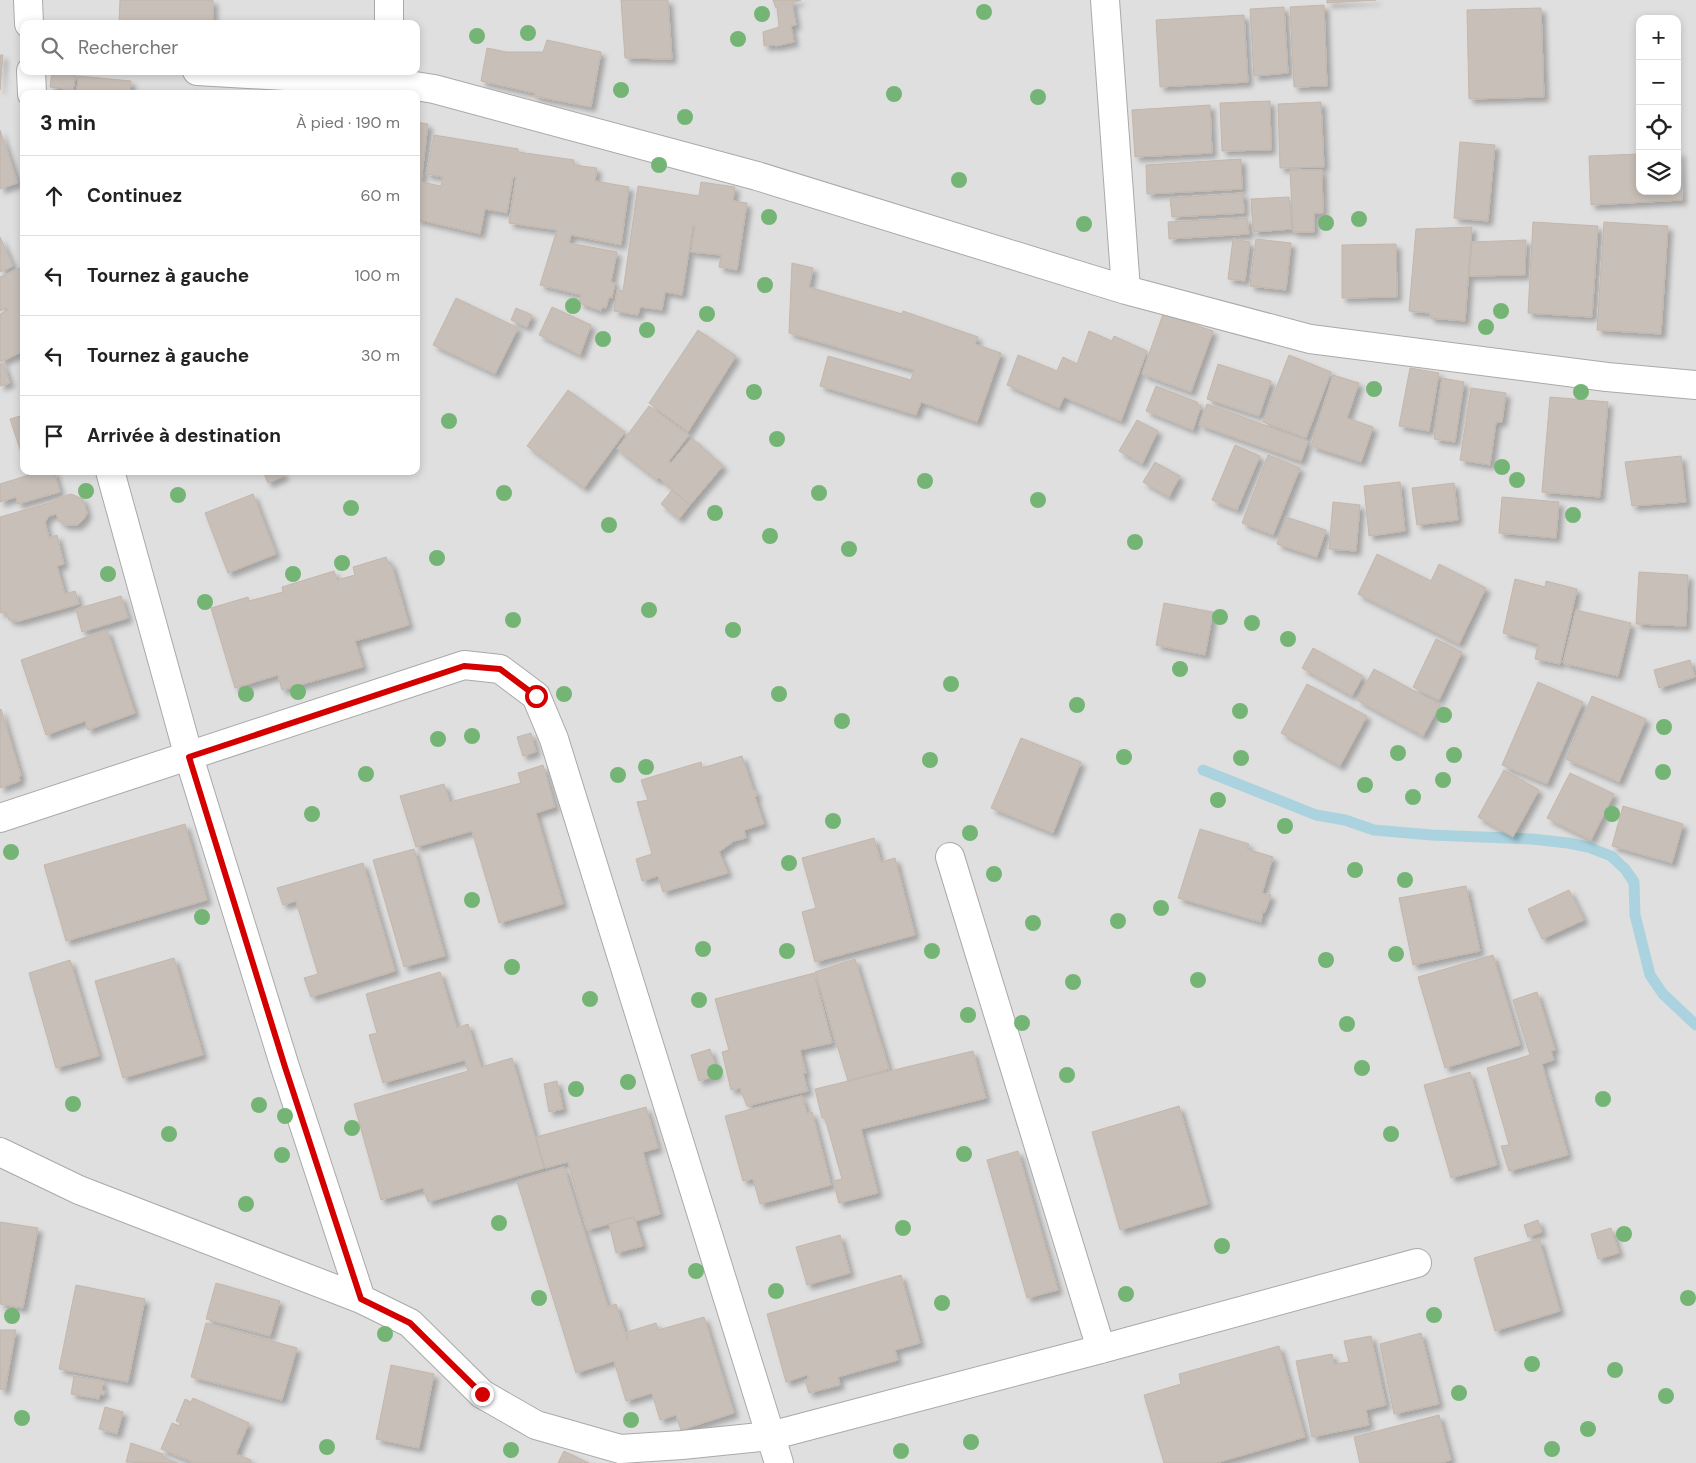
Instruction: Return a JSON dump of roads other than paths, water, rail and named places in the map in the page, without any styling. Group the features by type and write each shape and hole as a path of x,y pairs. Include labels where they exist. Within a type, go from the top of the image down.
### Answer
{"street":[{"path":"28,0 29,20"},
{"path":"389,0 389,20"},
{"path":"1105,0 1126,290"},
{"path":"31,75 32,90"},
{"path":"326,75 390,77 756,176 1126,290 1310,339 1607,377 1696,385"},
{"path":"111,475 189,757 285,1067 361,1299"},
{"path":"0,818 464,666 500,669 536,696 554,739 779,1463"},
{"path":"950,857 1100,1349"},
{"path":"0,1152 79,1190 361,1299 410,1323 482,1394 536,1425 620,1449 770,1436 1100,1349 1417,1262"}],"waterway":[{"path":"1203,770 1316,815 1345,820 1374,830 1431,835 1532,839 1588,847 1611,856 1625,869 1634,882 1635,915 1650,975 1663,994 1696,1025"}]}
